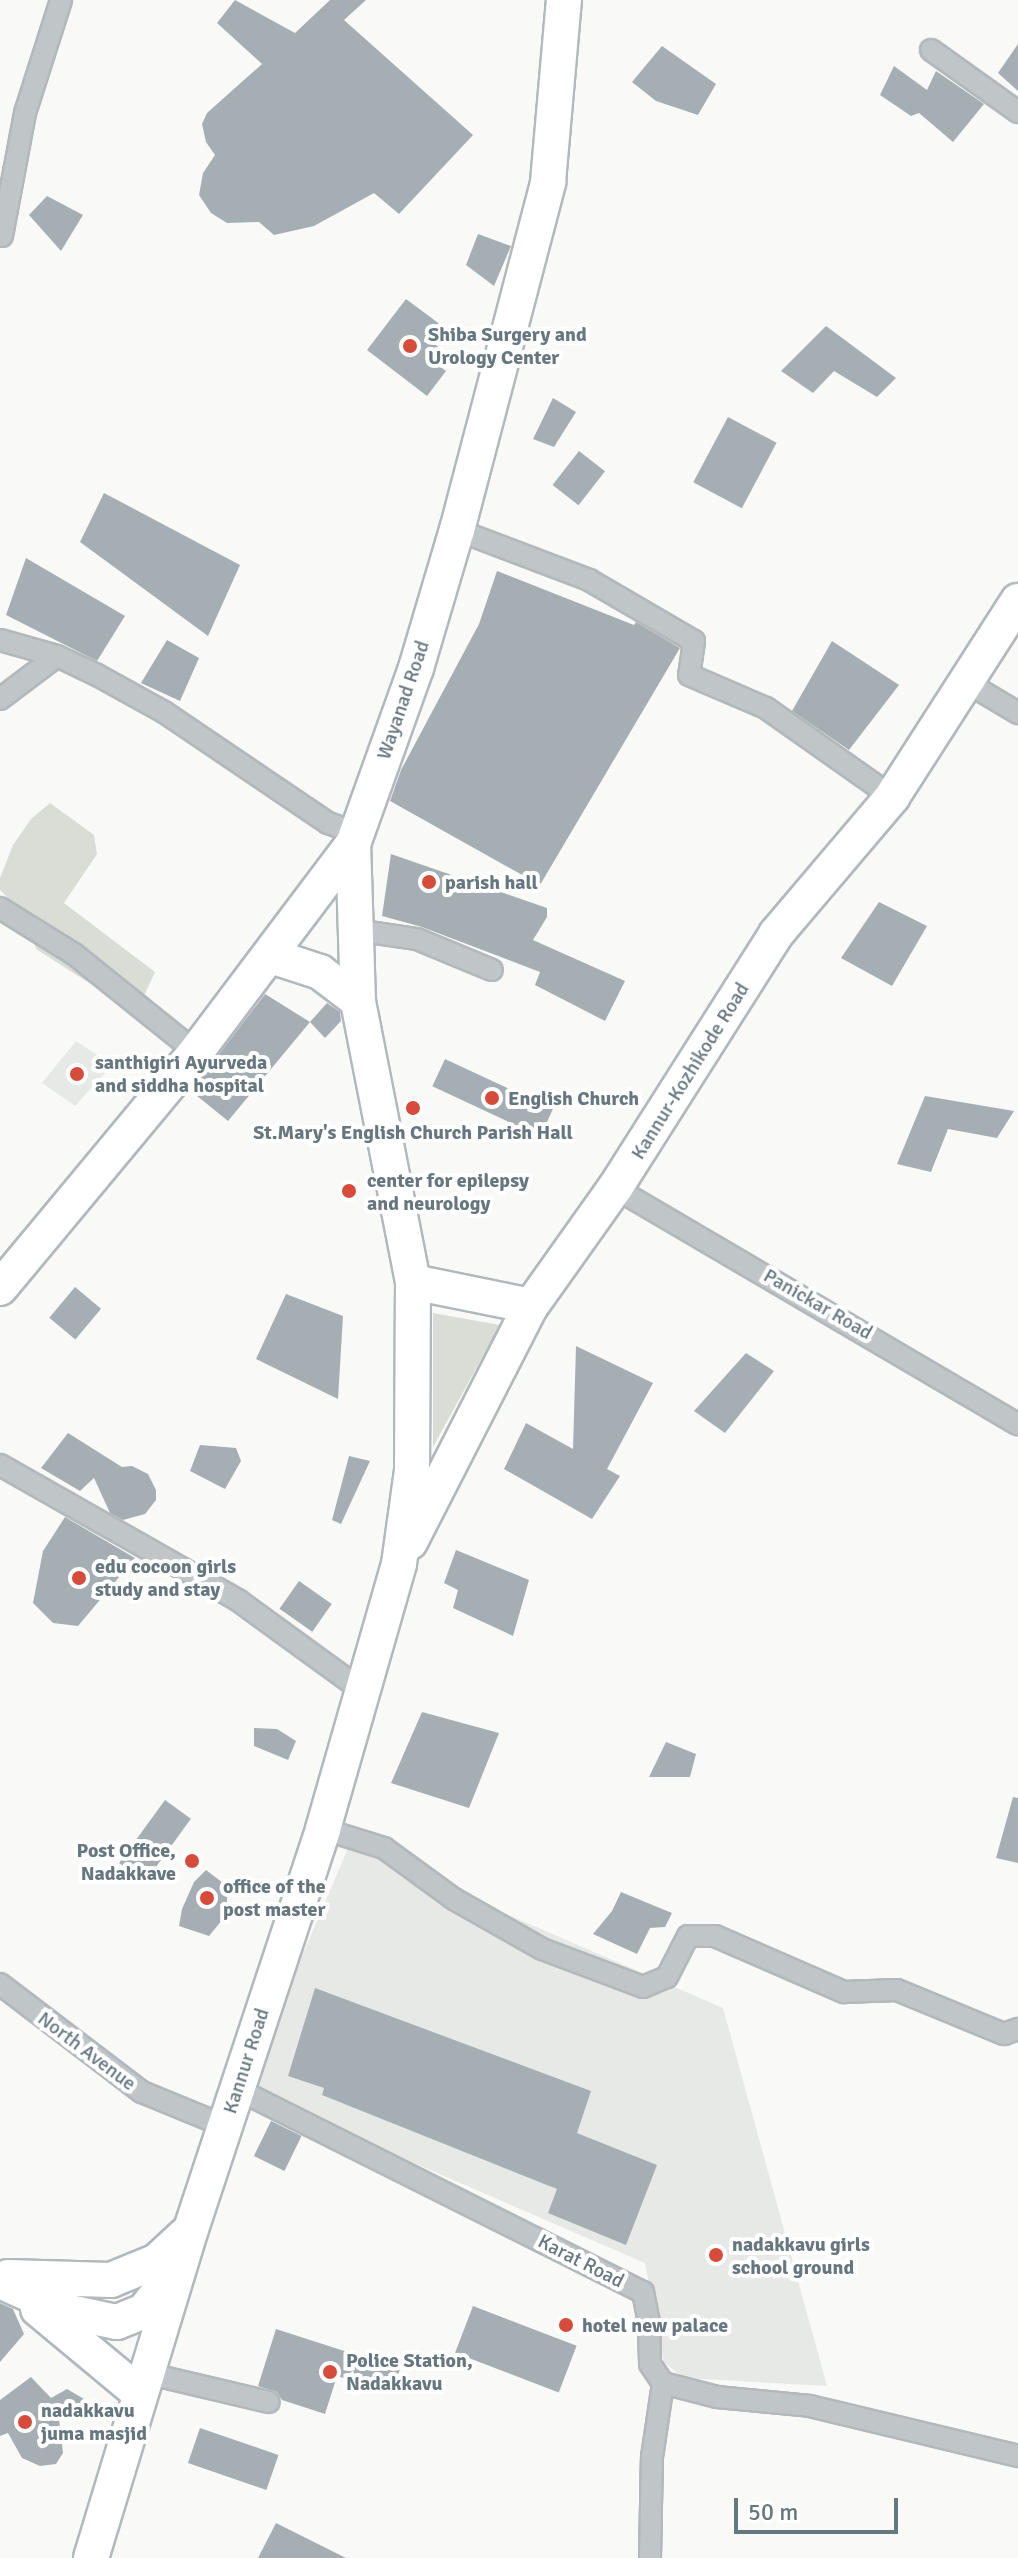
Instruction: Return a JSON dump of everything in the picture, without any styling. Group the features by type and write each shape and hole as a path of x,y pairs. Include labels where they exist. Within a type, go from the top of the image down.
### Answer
{"main road":[{"name":"Wayanad Road","path":"0,1288 196,1052 271,956 355,839 416,668 457,530 548,182 564,0"},
{"name":"Kannur-Kozhikode Road","path":"399,1564 531,1306 615,1188 776,934 892,797 1018,601"},
{"path":"355,839 358,1001 413,1282 412,1470 399,1564"},
{"path":"271,956 320,972 358,1001"},
{"path":"413,1282 531,1306"},
{"name":"Kannur Road","path":"91,2558 191,2229 323,1829 399,1564"},
{"path":"0,2281 111,2280 157,2261 191,2229"},
{"path":"0,2281 69,2312 117,2322 144,2311 181,2263"},
{"path":"0,2281 142,2383"}],"street":[{"path":"2,236 25,113 61,0"},
{"path":"931,50 1018,112"},
{"path":"457,530 589,580 694,641 689,675 766,708 892,797"},
{"path":"0,640 57,656 164,712 355,839"},
{"path":"0,699 57,656"},
{"path":"966,682 1018,713"},
{"path":"0,908 74,954 196,1052"},
{"path":"355,930 417,939 492,970"},
{"name":"Panickar Road","path":"615,1188 1018,1424"},
{"path":"0,1465 239,1601 363,1691"},
{"path":"323,1829 384,1848 454,1899 542,1949 643,1987 667,1977 688,1936 715,1936 844,1992 897,1990 1014,2030"},
{"name":"North Avenue","path":"0,1984 142,2092 225,2126"},
{"name":"Karat Road","path":"237,2089 643,2292 649,2322 650,2364 663,2383"},
{"path":"142,2383 269,2402"},
{"path":"650,2558 652,2457 663,2383 717,2397 810,2406 1018,2456"}],"shaded area":[{"path":"50,803 94,835 97,854 64,903 155,972 136,1013 36,949 31,921 0,890 0,878 13,845 31,819"},
{"name":"santhigiri Ayurveda and siddha hospital","path":"76,1041 112,1065 75,1106 42,1083"},
{"path":"433,1313 500,1325 433,1447"},
{"path":"349,1846 723,2008 827,2386 683,2378 664,2362 645,2263 245,2090"}],"building":[{"path":"235,0 295,33 330,0 366,0 344,20 473,135 399,214 374,193 314,226 274,235 259,222 227,223 211,213 199,195 203,173 215,155 206,142 202,124 207,113 262,64 217,23"},
{"path":"1018,44 1018,91 998,73"},
{"path":"662,46 716,84 698,115 656,101 632,82"},
{"path":"894,66 927,90 936,71 984,104 953,142 919,113 911,116 880,95"},
{"path":"47,196 83,215 61,251 29,215"},
{"path":"478,234 511,246 494,286 466,265"},
{"path":"406,299 441,325 430,340 441,349 432,361 446,371 427,396 367,350"},
{"path":"826,326 896,378 877,397 834,371 813,393 781,371"},
{"path":"553,398 576,412 554,447 533,439"},
{"path":"728,417 777,443 742,508 693,482"},
{"path":"579,451 605,471 579,505 553,485"},
{"path":"104,493 240,565 208,636 80,542"},
{"path":"26,558 125,616 97,661 6,615"},
{"path":"497,571 634,625 636,622 680,648 540,885 390,801 401,770 479,624"},
{"path":"167,640 199,658 180,701 141,683"},
{"path":"832,641 899,685 849,750 792,711"},
{"name":"parish hall","path":"391,854 547,908 547,917 533,940 625,981 605,1021 535,985 540,972 422,927 382,916"},
{"path":"879,902 927,926 892,986 841,958"},
{"path":"265,994 310,1022 228,1121 191,1091"},
{"path":"327,1003 340,1012 341,1021 325,1038 310,1022"},
{"name":"English Church","path":"445,1059 553,1109 540,1136 432,1086"},
{"path":"925,1096 1014,1111 997,1138 948,1129 931,1172 897,1164"},
{"path":"75,1287 101,1309 75,1339 49,1318"},
{"path":"286,1294 343,1316 338,1399 256,1359"},
{"path":"576,1346 653,1383 607,1469 620,1476 592,1519 504,1469 526,1423 573,1449"},
{"path":"746,1353 774,1371 725,1433 694,1411"},
{"path":"68,1433 122,1467 132,1466 148,1474 156,1490 156,1500 145,1514 123,1520 110,1513 94,1478 80,1491 41,1468"},
{"path":"200,1445 236,1448 241,1461 225,1489 190,1471"},
{"path":"349,1456 370,1461 341,1524 332,1520"},
{"name":"edu cocoon girls study and stay","path":"65,1517 135,1558 78,1626 53,1623 33,1603 43,1551"},
{"path":"456,1550 529,1580 513,1636 453,1608 458,1590 444,1583"},
{"path":"299,1581 332,1604 312,1632 279,1609"},
{"path":"422,1712 499,1733 469,1808 391,1783"},
{"path":"254,1728 277,1729 296,1741 288,1760 254,1746"},
{"path":"666,1742 696,1754 690,1777 649,1777"},
{"path":"1013,1797 1018,1798 1018,1863 996,1858"},
{"path":"165,1800 191,1819 145,1882 119,1863"},
{"name":"office of the post master","path":"206,1870 227,1886 227,1914 209,1936 179,1926 182,1909 194,1882"},
{"path":"621,1892 672,1913 665,1927 650,1928 637,1954 593,1934 612,1911"},
{"path":"315,1988 591,2091 577,2133 657,2165 626,2245 548,2213 557,2189 322,2095 324,2088 288,2076"},
{"path":"271,2121 302,2136 284,2171 254,2156"},
{"path":"0,2303 13,2309 24,2334 0,2362"},
{"path":"473,2306 577,2346 559,2392 455,2353"},
{"name":"Police Station, Nadakkavu","path":"276,2329 400,2369 392,2393 337,2376 325,2414 282,2400 277,2392 258,2386"},
{"name":"nadakkavu juma masjid","path":"31,2377 51,2398 67,2389 84,2399 86,2418 59,2419 63,2453 56,2464 40,2466 22,2458 8,2433 0,2436 0,2400"},
{"path":"200,2428 278,2455 266,2490 188,2463"},
{"path":"276,2523 346,2558 258,2558"}],"place":[{"name":"Shiba Surgery and Urology Center","path":"410,346"},
{"name":"parish hall","path":"429,882"},
{"name":"santhigiri Ayurveda and siddha hospital","path":"77,1074"},
{"name":"English Church","path":"492,1098"},
{"name":"St.Mary's English Church Parish Hall","path":"413,1108"},
{"name":"center for epilepsy and neurology","path":"349,1191"},
{"name":"edu cocoon girls study and stay","path":"79,1578"},
{"name":"Post Office, Nadakkave","path":"192,1861"},
{"name":"office of the post master","path":"207,1898"},
{"name":"nadakkavu girls school ground","path":"716,2255"},
{"name":"hotel new palace","path":"566,2325"},
{"name":"Police Station, Nadakkavu","path":"330,2372"},
{"name":"nadakkavu juma masjid","path":"25,2422"}]}
